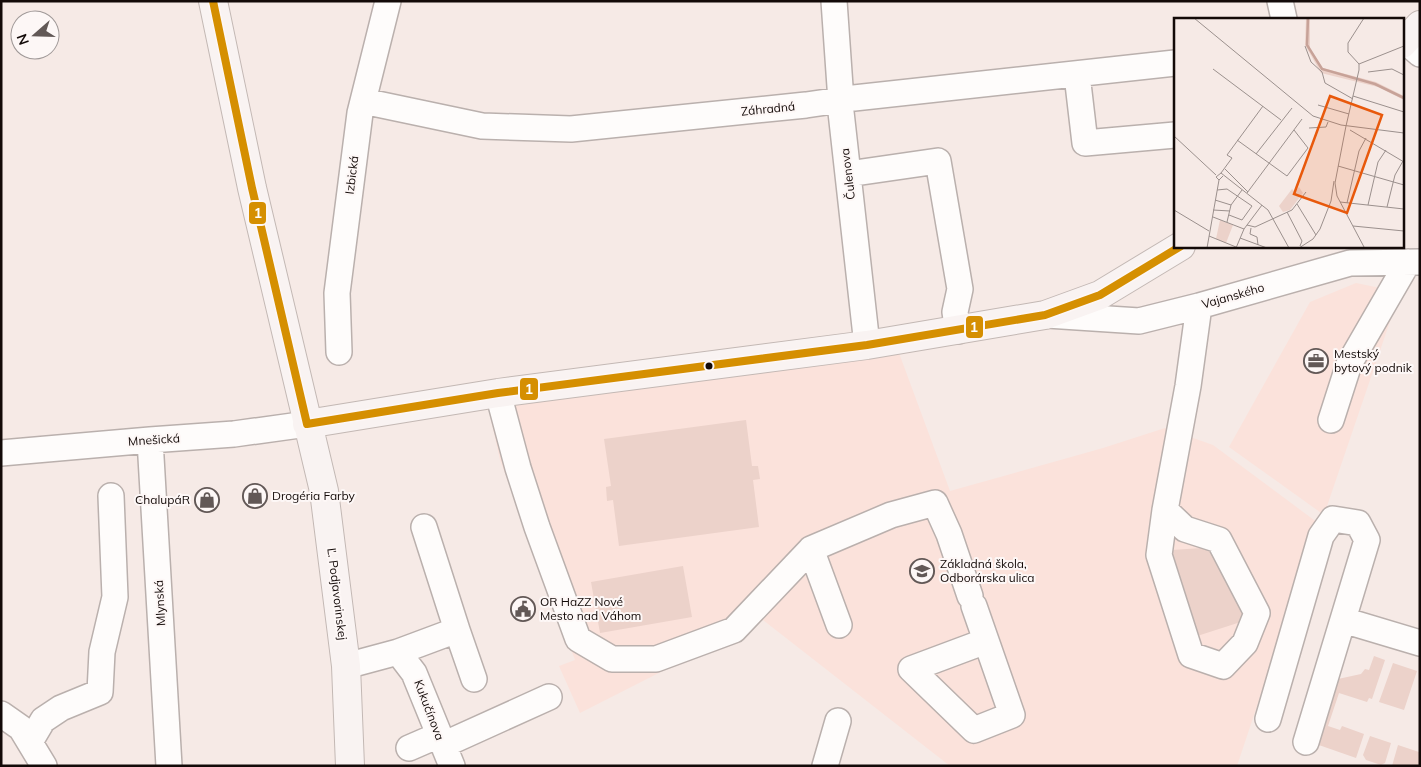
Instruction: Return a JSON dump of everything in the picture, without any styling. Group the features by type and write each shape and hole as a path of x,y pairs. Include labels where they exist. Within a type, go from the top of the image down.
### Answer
{"main road":[{"name":"Ľ. Podjavorinskej","path":"213,1 252,188 324,491 346,666 350,766"},
{"path":"307,424 498,393 867,346 1044,315 1100,295 1178,248"}],"street":[{"name":"Izbická","path":"339,352 337,293 363,101 388,1"},
{"name":"Čulenova","path":"834,1 841,112 867,346"},
{"path":"1280,1 1284,18"},
{"name":"Záhradná","path":"363,101 482,126 571,129 1174,63"},
{"path":"1077,75 1085,143 1174,135"},
{"path":"848,174 938,161 960,289 955,312 958,331"},
{"path":"1331,420 1349,364 1414,262"},
{"name":"Vajanského","path":"1044,315 1139,321 1350,263 1414,262"},
{"path":"1165,510 1185,529 1219,540 1257,613 1245,643 1223,666 1191,655 1159,556 1165,510 1188,386 1199,306"},
{"path":"498,393 518,468 537,527 578,639 612,659 656,659 734,630 812,549 891,515 935,503 949,534 986,641"},
{"name":"Mnešická","path":"1,454 234,434 307,424"},
{"name":"Mlynská","path":"150,440 170,766"},
{"path":"30,742 43,720 61,708 100,692 102,652 115,597 111,496"},
{"path":"1268,719 1321,536 1333,519 1358,523 1367,540 1306,742"},
{"path":"424,527 474,678"},
{"path":"812,549 839,625"},
{"path":"1343,620 1420,643"},
{"path":"346,666 398,652 457,630"},
{"name":"Kukučínova","path":"398,652 414,673 444,748"},
{"path":"409,748 444,748 549,697"},
{"path":"1,714 21,728 44,766"},
{"path":"826,766 838,721"}],"shaded area":[{"path":"1356,283 1400,292 1324,515 1229,447 1310,302"},
{"name":"Základná škola, Odborárska ulica","path":"899,353 950,491 1103,448 1165,428 1213,445 1318,523 1237,766 950,766 763,620 580,713 559,666 575,660 500,460 488,406"},
{"path":"746,420 752,466 758,466 760,479 753,480 759,527 619,546 613,500 607,501 606,487 611,486 604,439"},
{"path":"1217,547 1250,619 1191,638 1172,550"},
{"path":"683,566 692,617 600,633 591,582"},
{"path":"1374,656 1385,660 1372,699 1369,698 1367,702 1339,693 1328,726 1340,730 1342,726 1364,734 1356,758 1316,744 1338,679 1361,674 1365,669 1369,670"},
{"path":"1393,663 1417,671 1404,710 1379,702"},
{"path":"1370,736 1391,743 1385,763 1381,765 1366,760 1363,755"},
{"path":"1398,745 1419,752 1420,766 1392,766"}],"transit line":[{"name":"1","path":"213,1 252,188 307,424"},
{"name":"1","path":"307,424 498,393 867,345 1045,315 1100,295 1178,248"}],"place":[{"name":"Mestský bytový podnik","path":"1316,361"},
{"name":"Drogéria Farby","path":"255,496"},
{"name":"ChalupáR","path":"207,500"},
{"name":"Základná škola, Odborárska ulica","path":"922,571"},
{"name":"OR HaZZ Nové Mesto nad Váhom","path":"523,609"}]}
